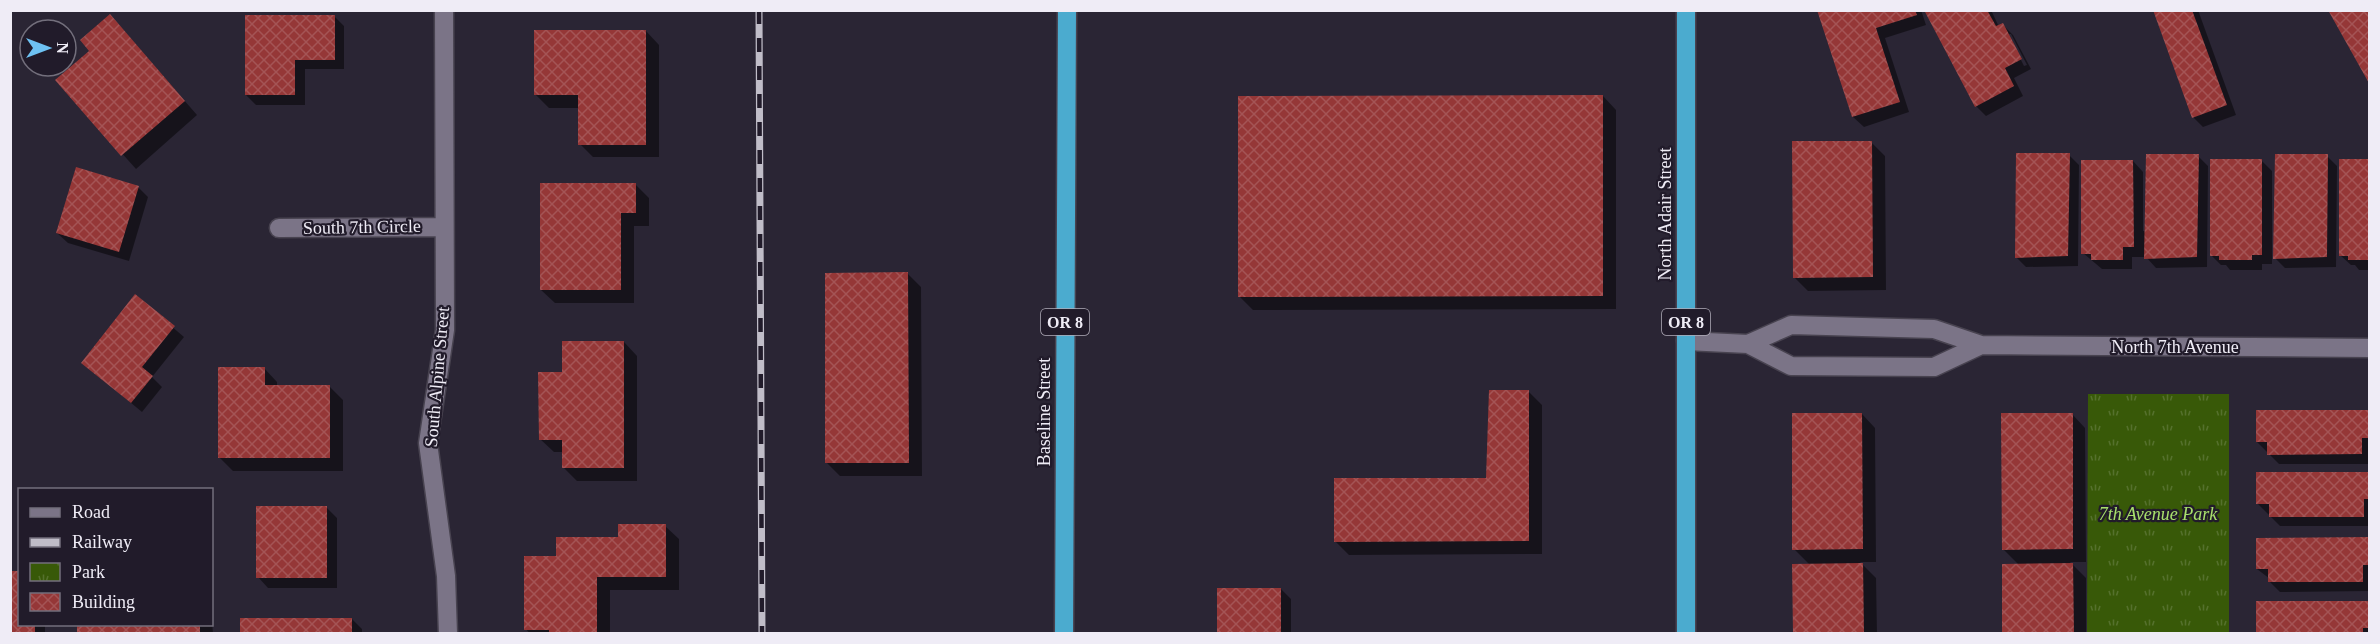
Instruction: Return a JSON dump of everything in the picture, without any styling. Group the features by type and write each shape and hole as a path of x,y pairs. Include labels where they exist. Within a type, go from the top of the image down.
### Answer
{"highway":[{"name":"Baseline Street","path":"1064,633 1067,10"},
{"name":"North Adair Street","path":"1686,10 1686,633"}],"street":[{"name":"South Alpine Street","path":"444,10 445,330 428,443 446,576 448,633"},
{"name":"South 7th Circle","path":"279,228 444,227"},
{"name":"North 7th Avenue","path":"1748,344 1791,325 1934,329 1981,345 2370,348"},
{"name":"North 7th Avenue","path":"1686,341 1748,344 1791,366 1862,367 1934,367 1981,345"}],"green space":[{"name":"7th Avenue Park","path":"2088,394 2229,394 2229,633 2087,633"}],"building":[{"path":"1817,10 1915,10 1917,15 1876,28 1900,102 1852,117"},
{"path":"1924,10 1987,10 1996,26 2003,23 2022,59 2005,68 2014,86 1975,107"},
{"path":"2153,10 2192,10 2227,105 2192,118"},
{"path":"2328,10 2370,10 2370,85"},
{"path":"110,14 185,101 121,156 55,80 78,78 78,60 89,51 80,40"},
{"path":"245,15 335,15 335,60 295,60 295,95 245,95"},
{"path":"534,30 646,30 646,145 578,145 578,95 534,95"},
{"path":"1603,95 1603,296 1238,297 1238,96"},
{"path":"1792,141 1872,141 1873,277 1793,278"},
{"path":"2016,153 2070,153 2068,256 2015,258"},
{"path":"2146,154 2199,154 2197,257 2144,259"},
{"path":"2275,154 2328,154 2327,257 2273,259"},
{"path":"2210,159 2262,159 2262,255 2252,255 2252,260 2219,260 2219,256 2210,256"},
{"path":"2339,159 2370,159 2370,260 2348,260 2348,256 2339,256"},
{"path":"2081,160 2133,160 2134,247 2123,247 2123,260 2091,260 2091,254 2081,254"},
{"path":"76,167 139,186 119,252 56,233"},
{"path":"540,183 636,183 636,213 621,213 621,290 540,290"},
{"path":"908,272 909,463 825,463 825,273"},
{"path":"135,294 175,326 142,367 153,376 131,403 81,363"},
{"path":"562,341 624,341 624,468 562,468 562,440 539,440 538,372 562,372"},
{"path":"218,367 265,367 265,385 330,385 330,458 218,458"},
{"path":"1489,390 1529,390 1529,541 1334,542 1334,478 1486,478"},
{"path":"2256,410 2370,410 2370,438 2362,438 2362,454 2267,455 2267,442 2256,442"},
{"path":"1792,413 1862,413 1863,549 1792,550"},
{"path":"2001,413 2073,413 2073,549 2002,550"},
{"path":"2256,472 2370,472 2370,499 2364,499 2364,517 2269,517 2269,504 2256,504"},
{"path":"256,506 327,506 327,578 256,578"},
{"path":"618,524 666,524 666,577 597,577 597,634 549,634 549,630 524,630 524,556 556,556 556,537 618,537"},
{"path":"2370,537 2370,565 2363,565 2363,582 2268,582 2268,569 2256,569 2256,538"},
{"path":"1863,563 1864,634 1793,634 1792,564"},
{"path":"2073,563 2074,634 2002,634 2002,564"},
{"path":"10,571 18,571 18,626 35,626 35,634 10,634"},
{"path":"1217,588 1281,588 1281,634 1217,634"},
{"path":"2256,601 2370,601 2370,628 2363,628 2363,634 2256,633"},
{"path":"240,618 352,618 352,634 240,634"},
{"path":"77,626 200,626 200,634 77,634"}],"railway":[{"path":"759,10 762,634"}]}
